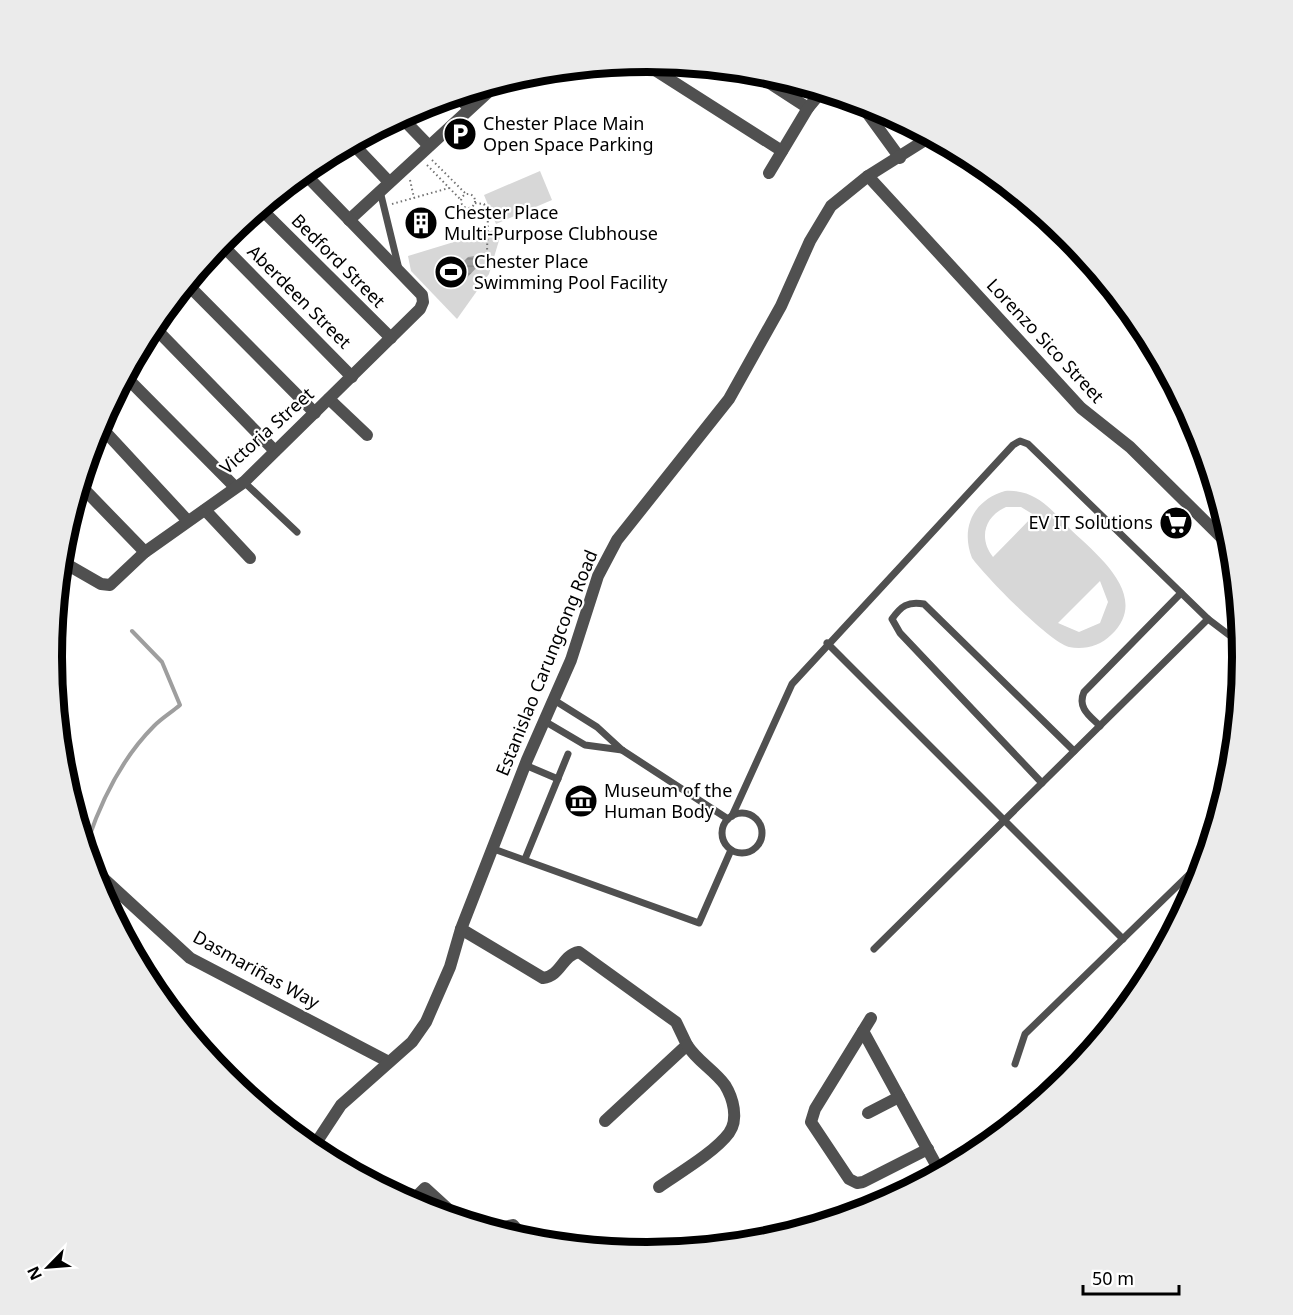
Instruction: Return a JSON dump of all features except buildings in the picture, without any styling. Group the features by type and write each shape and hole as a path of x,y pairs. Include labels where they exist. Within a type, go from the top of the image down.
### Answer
{"street":[{"path":"659,73 782,151"},
{"path":"776,87 808,108"},
{"path":"349,220 429,151 483,96"},
{"path":"769,173 816,98"},
{"path":"464,102 469,108"},
{"path":"870,117 900,158"},
{"path":"407,124 429,151"},
{"name":"Estanislao Carungcong Road","path":"317,1141 341,1105 412,1042 426,1022 450,967 461,929 525,765 546,722 571,660 598,576 617,540 729,399 781,306 810,241 831,206 868,176 922,142"},
{"path":"357,149 385,187"},
{"name":"Lorenzo Sico Street","path":"868,176 1081,408 1130,447 1218,534"},
{"path":"310,179 399,272"},
{"name":"Bedford Street","path":"266,214 391,338"},
{"name":"Aberdeen Street","path":"227,250 352,377"},
{"name":"Victoria Street","path":"69,566 101,584 110,585 145,552 239,484 352,377 423,302 422,295 399,272"},
{"path":"192,289 315,413"},
{"path":"159,333 275,451"},
{"path":"131,382 239,484"},
{"path":"329,399 367,435"},
{"path":"106,433 187,520"},
{"path":"86,490 145,552"},
{"path":"205,510 250,558"},
{"name":"Dasmariñas Way","path":"106,881 190,958 389,1062"},
{"path":"461,929 535,976 543,978 555,975 569,955 579,952 676,1022 692,1054 723,1083 732,1098 734,1117 730,1132 659,1187"},
{"path":"871,1018 814,1109 811,1122 849,1179 854,1182 863,1182 928,1149"},
{"path":"863,1031 937,1165"},
{"path":"605,1121 687,1045"},
{"path":"868,1113 899,1097"},
{"path":"418,1195 425,1188 445,1206"}],"lane":[{"path":"385,187 399,272"},
{"path":"730,818 744,813 755,818 762,835 752,851 740,854 731,850 722,837 730,818 792,684 827,643 1013,445 1020,441 1028,444 1208,619 1231,636"},
{"path":"239,484 297,532"},
{"path":"1100,726 1083,709 1081,704 1084,692 1181,593"},
{"path":"1042,783 900,633 892,619 899,609 912,602 924,604 1074,751"},
{"path":"874,949 1208,619"},
{"path":"827,643 1123,939"},
{"path":"554,700 597,727 622,750 730,818"},
{"path":"546,722 585,745 622,750"},
{"path":"525,859 568,754"},
{"path":"525,765 558,779"},
{"path":"492,848 699,922 731,850"},
{"path":"1015,1064 1025,1034 1190,874"}],"path":[{"path":"429,151 466,194 472,195 475,203"},
{"path":"423,160 461,200 465,208 471,208 475,203"},
{"path":"408,174 414,198"},
{"path":"392,204 449,188"},
{"path":"461,200 466,194"},
{"path":"475,203 484,204 488,213 487,252 483,258"}],"shaded area":[{"path":"540,171 552,200 496,224 484,195"},
{"name":"Chester Place Swimming Pool Facility","path":"503,227 489,274 457,319 411,271 408,256"},
{"path":"475,256 479,265 463,282 453,272 468,257"},
{"path":"1005,491 1016,491 1041,501 1093,550 1116,577 1123,591 1126,605 1122,620 1107,639 1092,646 1080,648 1069,647 1060,642 1047,634 1018,607 972,558 968,536 972,516 985,501","holes":["1006,507 1021,507 1034,515 993,557 986,542 986,528 993,516","1100,581 1108,602 1100,623 1079,632 1058,623"]}],"waterway":[{"path":"90,836 107,794 123,765 154,726 180,705 162,662 132,631"}],"place":[{"name":"Chester Place Main Open Space Parking","path":"460,134"},
{"name":"Chester Place Multi-Purpose Clubhouse","path":"421,223"},
{"name":"Chester Place Swimming Pool Facility","path":"451,272"},
{"name":"EV IT Solutions","path":"1176,523"},
{"name":"Museum of the Human Body","path":"581,801"}]}
